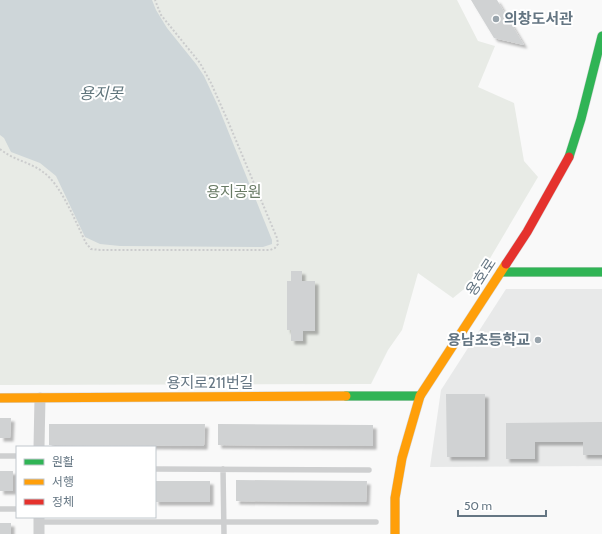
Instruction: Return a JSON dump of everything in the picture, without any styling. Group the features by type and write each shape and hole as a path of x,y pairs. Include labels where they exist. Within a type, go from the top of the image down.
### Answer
{"street":[{"name":"용호로","path":"396,534 395,498 402,458 420,396 527,232 569,158 581,119 602,36"},
{"path":"501,272 602,272"},
{"name":"용지로211번길","path":"0,398 420,396"},
{"path":"40,398 40,446"},
{"path":"39,519 39,534"}],"lane":[{"path":"0,456 16,456"},
{"path":"156,469 369,470"},
{"path":"223,470 224,534"},
{"path":"0,509 16,509"},
{"path":"39,519 223,522 376,522"}],"path":[{"path":"0,149 6,154 44,172 57,186 86,243 91,249 270,250 274,248 278,244 277,238 211,83 200,62 161,15 155,0"}],"shaded area":[{"name":"용남초등학교","path":"506,289 602,289 602,466 430,467 441,390"}],"green space":[{"name":"용지공원","path":"0,0 457,0 478,41 495,46 478,87 514,103 524,161 538,177 479,277 453,298 418,273 402,330 388,350 371,384 0,385"}],"water":[{"name":"용지못","path":"0,0 152,0 167,28 204,76 218,106 272,240 272,244 263,247 120,246 100,244 85,237 56,176 40,163 11,152 4,138 0,135"}],"building":[{"name":"의창도서관","path":"471,0 497,0 524,45 494,38"},
{"path":"291,271 302,271 302,281 315,281 315,331 303,331 303,341 291,341 291,330 287,330 287,281 291,281"},
{"path":"446,394 485,394 485,457 447,457"},
{"path":"0,418 11,418 10,438 0,438"},
{"path":"602,422 602,455 583,455 583,442 535,442 535,459 506,459 506,423"},
{"path":"49,424 205,424 204,446 49,445"},
{"path":"218,424 373,425 373,446 218,445"},
{"path":"0,471 13,471 13,491 0,491"},
{"path":"236,480 367,481 366,502 236,501"},
{"path":"156,481 210,481 210,502 156,502"},
{"path":"0,523 11,523 11,534 0,534"}],"traffic: fast":[{"path":"569,157 581,119 602,36"},
{"path":"501,272 602,272"},
{"path":"346,396 420,396"}],"traffic: slow":[{"path":"395,534 395,498 402,458 420,396 506,264"},
{"path":"0,398 346,396"}],"traffic: jam":[{"path":"506,264 527,232 569,157"}],"place":[{"name":"의창도서관","path":"496,19"},
{"name":"용남초등학교","path":"538,340"}]}
